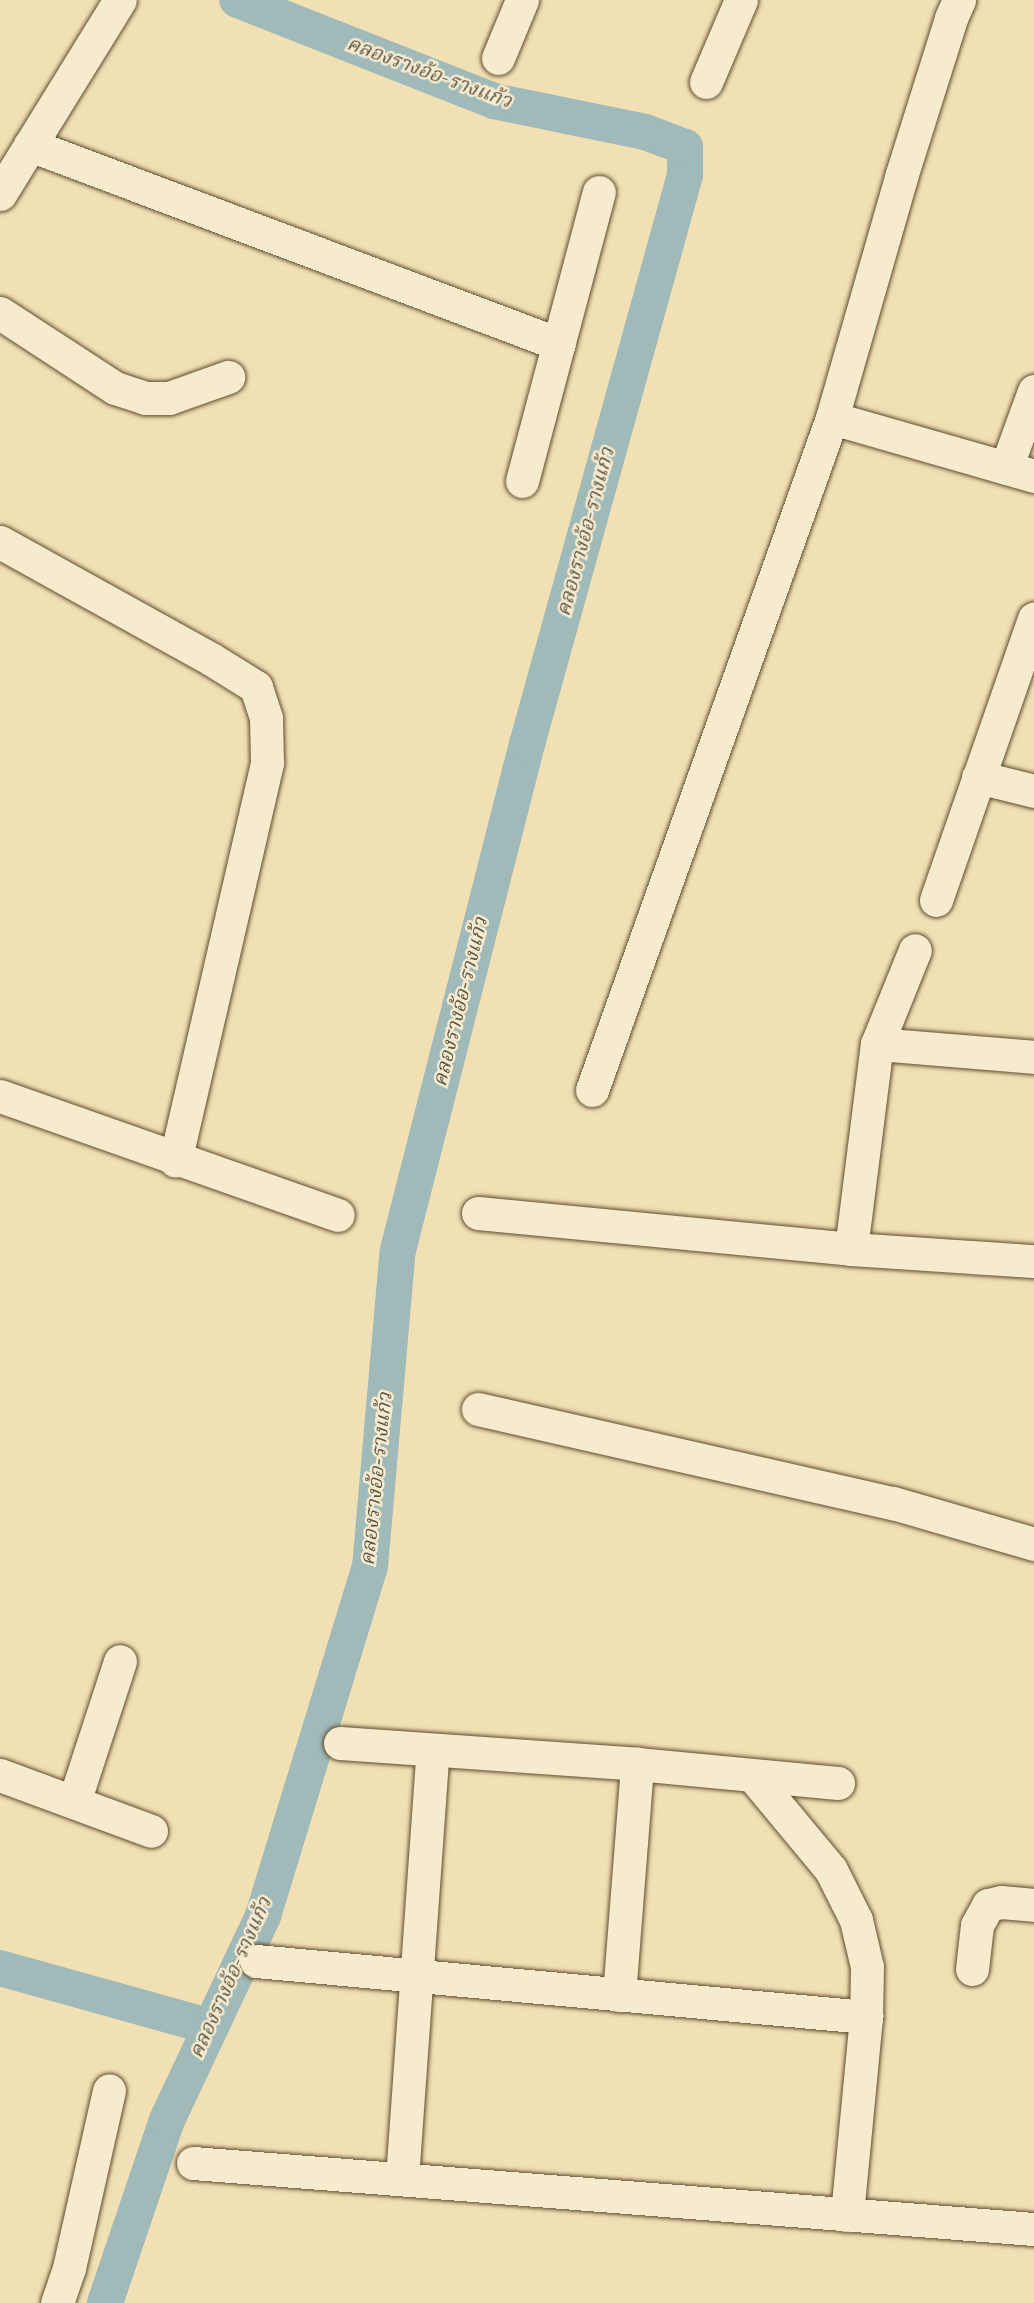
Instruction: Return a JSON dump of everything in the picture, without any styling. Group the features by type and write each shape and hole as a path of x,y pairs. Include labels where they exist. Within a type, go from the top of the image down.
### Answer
{"street":[{"path":"0,194 120,0"},
{"path":"498,58 522,0"},
{"path":"706,82 741,0"},
{"path":"592,1090 832,418 901,177 951,18 959,0"},
{"path":"30,145 559,344"},
{"path":"522,481 599,192"},
{"path":"0,313 115,388 145,398 169,398 228,377"},
{"path":"832,418 1020,472 1034,391"},
{"path":"0,542 211,658 256,687 266,718 267,763 175,1160"},
{"path":"936,900 1034,619"},
{"path":"978,777 1034,791"},
{"path":"851,1249 877,1044 915,950"},
{"path":"877,1044 1034,1057"},
{"path":"0,1096 175,1160 338,1215"},
{"path":"478,1213 851,1249 1034,1261"},
{"path":"478,1409 893,1503 1034,1544"},
{"path":"74,1802 120,1661"},
{"path":"340,1743 637,1764 838,1783"},
{"path":"402,2178 434,1750"},
{"path":"619,1995 637,1764"},
{"path":"0,1775 151,1831"},
{"path":"753,1776 831,1870 856,1920 867,1966 866,2017 847,2215"},
{"path":"972,1969 977,1925 981,1912 988,1905 1001,1902 1034,1905"},
{"path":"256,1961 866,2017"},
{"path":"57,2303 69,2268 110,2090"},
{"path":"193,2163 1034,2229"}],"waterway":[{"name":"คลองรางอ้อ-รางแก้ว","path":"105,2303 167,2120 263,1916 370,1567 398,1250 527,744 685,175 685,147 645,132 494,101 237,0"},
{"path":"0,1968 211,2027"}]}
